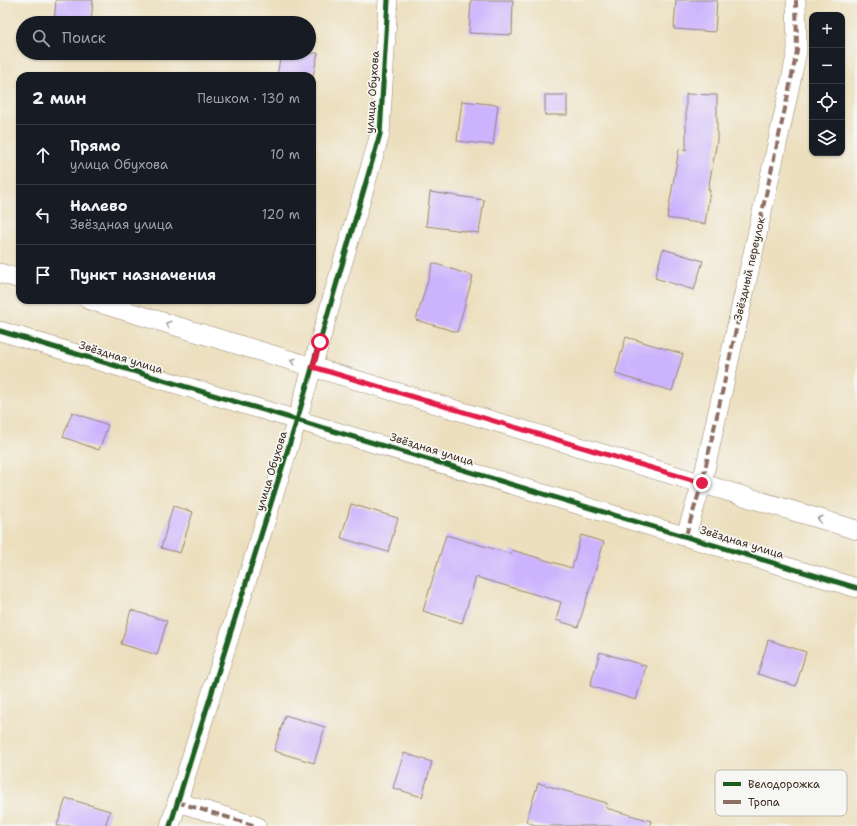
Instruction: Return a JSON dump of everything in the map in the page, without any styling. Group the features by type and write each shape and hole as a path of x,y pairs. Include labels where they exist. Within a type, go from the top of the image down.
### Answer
{"street":[{"name":"улица Обухова","path":"170,826 297,420 380,134 388,0"},
{"name":"Звёздный переулок","path":"686,535 702,483 797,51 796,0"},
{"path":"0,273 16,278"},
{"path":"102,304 857,530"},
{"name":"Звёздная улица","path":"0,331 686,535 857,588"},
{"path":"177,802 256,826"}],"building":[{"path":"56,0 93,0 92,16 55,16"},
{"path":"471,0 513,0 512,35 469,33"},
{"path":"676,0 717,0 715,32 674,29"},
{"path":"316,53 318,53 314,72 278,72 280,60 316,60"},
{"path":"686,94 717,95 717,141 708,190 710,190 705,224 667,218 679,149 686,150"},
{"path":"545,95 567,95 567,115 545,115"},
{"path":"462,101 498,105 493,145 457,141"},
{"path":"430,192 484,200 479,233 426,226"},
{"path":"663,249 703,261 694,290 655,278"},
{"path":"433,263 473,276 457,332 416,320"},
{"path":"626,337 683,354 672,391 615,374"},
{"path":"72,412 108,425 99,450 63,437"},
{"path":"351,504 398,518 388,552 341,538"},
{"path":"173,506 193,512 180,553 161,548"},
{"path":"446,535 511,554 512,550 572,568 581,535 604,542 578,627 556,620 561,602 476,577 462,623 423,611"},
{"path":"131,610 167,621 157,655 121,644"},
{"path":"768,640 806,652 796,686 758,674"},
{"path":"600,652 646,666 636,700 590,686"},
{"path":"285,715 325,727 314,763 274,751"},
{"path":"404,753 432,762 422,797 393,788"},
{"path":"538,783 607,803 606,808 651,821 650,826 539,826 526,822"},
{"path":"66,798 110,811 105,826 57,826"}],"marked path":[{"path":"686,535 702,483 797,51 796,0"},
{"path":"177,802 256,826"}],"cycle path":[{"path":"170,826 297,420 380,134 388,0"},
{"path":"0,331 857,588"}],"route":[{"path":"320,342 313,367 702,483"}]}
